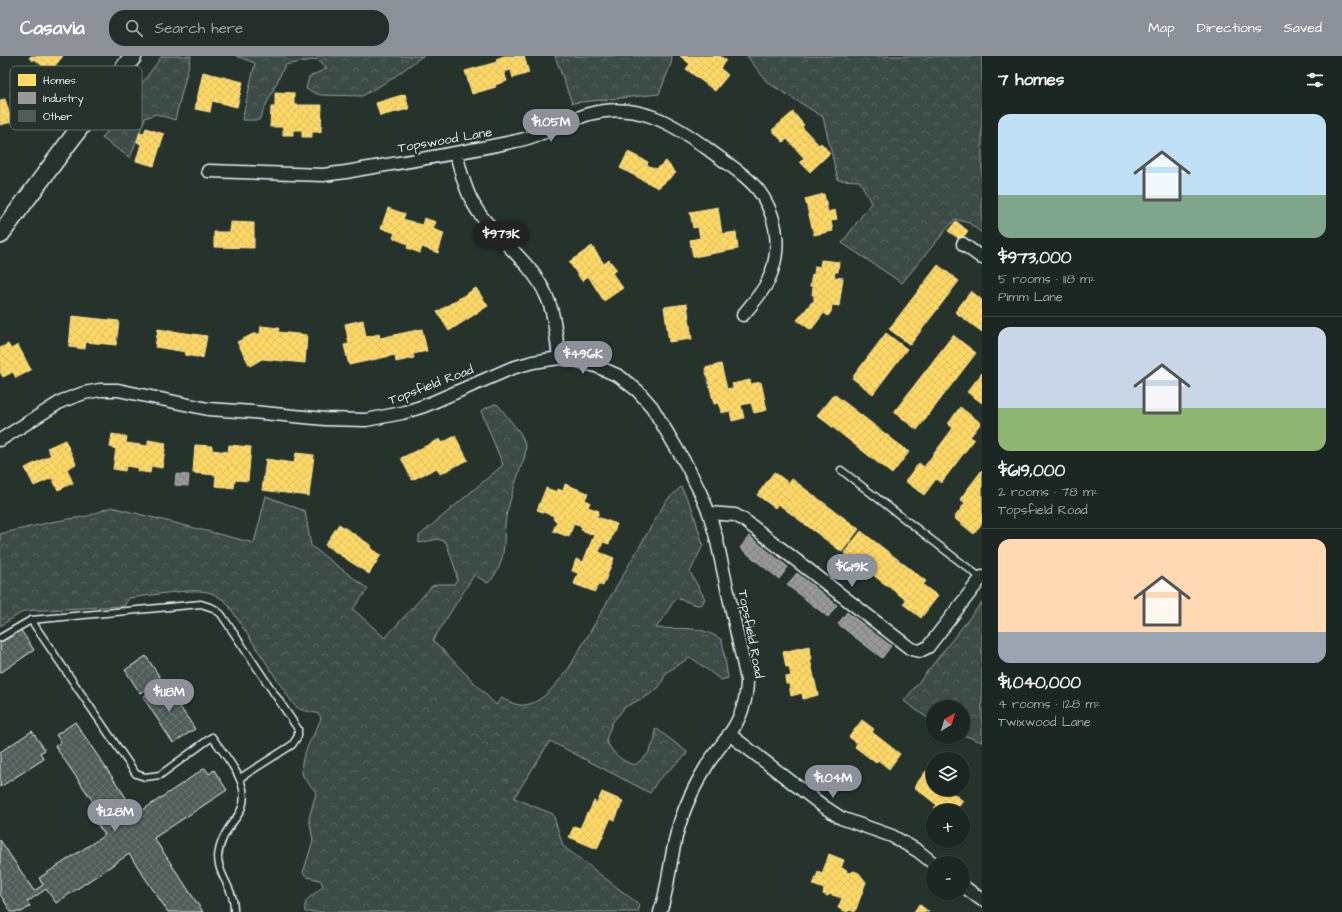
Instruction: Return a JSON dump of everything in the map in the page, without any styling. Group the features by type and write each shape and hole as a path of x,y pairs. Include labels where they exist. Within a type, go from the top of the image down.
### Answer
{"main road":[{"path":"126,66 133,56"},
{"path":"0,235 78,130"}],"street":[{"name":"Topswood Lane","path":"208,171 323,175 346,172 523,140 590,114 605,111 640,113 658,118 685,132 751,183 762,196 770,209 776,234 777,249 774,263 768,281 757,298 743,315"},
{"path":"456,153 461,174 468,192 478,210 525,262 539,282 546,296 555,327 558,358"},
{"path":"963,244 982,258"},
{"name":"Topsfield Road","path":"0,440 62,401 84,393 100,390 118,390 208,409 253,412 325,420 366,420 402,413 424,406 512,368 533,362 558,358 575,360 596,366 619,376 638,391 652,407 664,425 687,466 709,513 716,537 747,680 747,693 743,706 730,734 707,764 681,820 674,846 668,886 660,912"},
{"path":"709,513 735,515 744,520 911,649 920,650 928,647 981,578"},
{"path":"730,734 822,806 841,818 892,836 913,848 926,858"},
{"path":"970,891 982,900"}],"lane":[{"path":"841,470 981,578"},
{"path":"0,638 31,620 201,604 214,608 221,614 298,729 298,736 292,745 240,778"},
{"path":"31,620 136,774 145,777 160,775 212,737 240,778 243,786 244,796 241,812 229,827 222,842 218,858 223,878 233,899 234,912"}],"green space":[{"path":"162,56 191,56 175,120 156,114 145,118 142,126 142,83"},
{"path":"236,56 424,56 390,80 362,96 320,95 306,89 309,77 327,68 318,59 285,65 259,120 242,120 255,63"},
{"path":"555,56 672,56 671,64 659,94 572,103"},
{"path":"747,56 982,56 982,233 969,223 955,219 902,283 842,243 871,203 860,181 838,180 823,117 767,82"},
{"path":"108,130 140,130 130,158 102,138"},
{"path":"495,404 498,405 521,434 526,447 525,456 507,512 502,558 495,575 488,583 474,575 433,640 496,705 501,698 515,704 523,705 539,700 559,681 569,668 666,501 681,487 692,508 703,545 690,572 705,599 702,604 697,605 676,598 656,628 698,630 714,635 722,640 728,678 721,680 693,659 689,658 667,672 659,687 649,695 625,707 612,723 606,740 611,749 618,756 626,762 635,765 647,755 655,740 655,729 657,729 687,752 686,755 658,780 650,793 550,741 514,798 553,814 563,846 640,905 638,912 305,912 305,906 308,899 323,885 320,880 307,877 303,873 313,841 309,818 316,793 303,776 302,762 304,754 321,718 319,714 302,710 293,704 227,603 218,596 208,592 180,592 129,598 124,606 24,611 0,626 0,534 51,522 88,516 111,507 254,543 266,496 305,511 311,546 368,589 353,609 385,638 432,586 438,584 454,584 457,580 456,571 446,542 438,539 419,543 419,536 503,465 481,411"},
{"path":"982,602 982,742 970,738 970,700 926,700 926,717 904,701"}],"building: Homes":[{"path":"31,56 63,56 55,66 43,66 34,59 33,61 29,58"},
{"path":"504,56 524,56 529,73 513,78 511,70 504,72 507,81 495,85 496,87 472,94 465,71 497,62 496,59"},
{"path":"680,56 720,56 726,60 720,68 728,75 715,91 686,69 690,64"},
{"path":"203,72 243,82 237,107 212,101 210,112 195,109"},
{"path":"275,92 294,93 294,105 322,105 321,132 312,132 312,137 302,137 302,130 293,130 293,135 283,135 283,127 270,127 271,107 275,107"},
{"path":"405,94 409,109 380,116 376,103"},
{"path":"5,99 10,115 10,122 0,125 0,100"},
{"path":"793,112 804,125 802,127 819,145 821,143 830,153 810,172 800,162 804,158 787,139 783,142 772,130"},
{"path":"146,128 164,134 154,166 136,161 141,144 137,142 140,132 144,133"},
{"path":"628,152 648,162 647,165 656,169 666,161 676,173 658,188 620,168"},
{"path":"824,194 828,212 835,210 837,219 831,221 833,231 814,235 805,199"},
{"path":"718,207 722,234 736,232 738,249 693,257 690,240 700,238 698,227 693,228 690,212"},
{"path":"388,208 405,214 403,219 422,225 424,218 436,222 433,229 444,233 438,253 422,247 420,253 407,248 408,244 393,238 395,233 381,228"},
{"path":"956,221 968,231 961,240 948,231"},
{"path":"230,222 254,223 254,248 214,247 214,232 230,232"},
{"path":"592,246 604,264 609,260 617,270 612,273 623,288 604,301 588,276 582,281 569,262"},
{"path":"821,260 839,262 838,272 835,272 834,277 843,278 839,306 832,305 831,312 828,316 824,313 811,330 797,320 812,302 814,302 814,295 812,295 813,287 810,286 812,274 814,275 815,266 820,267"},
{"path":"938,265 959,281 910,345 889,329"},
{"path":"476,288 488,306 449,331 437,312"},
{"path":"971,291 982,300 982,332 955,312"},
{"path":"687,304 692,339 669,342 664,307"},
{"path":"72,316 119,321 116,345 86,342 85,349 69,347"},
{"path":"363,320 366,337 379,334 380,338 422,329 427,351 413,354 414,358 396,362 395,355 349,365 344,345 349,344 345,324"},
{"path":"261,326 279,328 278,332 307,335 305,363 262,359 250,366 237,342 253,334 260,334"},
{"path":"158,329 207,336 203,358 185,355 186,352 155,347"},
{"path":"886,333 907,349 873,394 852,378"},
{"path":"953,335 976,353 917,430 894,412"},
{"path":"8,344 11,349 18,345 31,370 16,378 13,372 3,377 0,372 0,348"},
{"path":"721,364 727,389 732,388 734,390 732,384 750,380 751,384 761,382 767,410 754,413 751,403 741,405 744,418 732,421 730,411 721,413 719,403 714,404 705,368"},
{"path":"982,373 982,403 967,392"},
{"path":"834,394 909,452 892,474 817,415"},
{"path":"960,407 981,423 970,437 974,440 941,483 936,479 924,495 905,481 919,463 924,467 953,428 948,424"},
{"path":"112,434 127,437 126,443 148,446 148,440 166,443 162,468 151,466 150,473 137,471 138,468 126,466 125,471 113,469 116,449 110,447"},
{"path":"455,436 468,460 440,474 437,468 412,480 401,458 440,439 442,443"},
{"path":"65,440 76,464 67,469 73,483 58,490 52,478 34,486 25,468 51,455 47,448"},
{"path":"195,445 212,446 212,450 228,452 229,445 251,447 248,481 235,480 234,488 215,486 216,475 193,473"},
{"path":"296,453 314,455 309,496 262,490 266,459 294,463"},
{"path":"982,470 982,523 974,534 954,518 965,503 960,499"},
{"path":"774,472 789,483 792,479 859,529 842,552 778,504 775,508 757,495"},
{"path":"565,484 588,493 585,500 590,502 588,507 599,511 597,517 617,524 609,544 603,542 599,552 614,558 603,586 598,584 595,592 574,584 578,573 572,571 576,559 583,562 594,535 581,530 582,527 574,523 569,537 553,531 557,521 553,519 554,516 537,510 546,488 557,492 558,489 563,491"},
{"path":"339,524 372,546 370,548 381,555 369,574 325,545"},
{"path":"861,531 926,581 923,585 938,596 921,618 903,604 906,600 844,553"},
{"path":"809,646 812,659 810,659 818,695 803,699 802,693 791,696 789,684 786,684 785,677 791,676 789,667 786,667 783,652"},
{"path":"862,720 874,729 872,732 900,754 889,769 878,760 876,763 855,747 857,743 849,737"},
{"path":"926,771 926,796 957,796 963,801 961,804 936,804 914,787"},
{"path":"602,792 623,801 615,820 611,818 597,849 569,837 574,826 580,828 594,801 597,803"},
{"path":"829,854 844,860 841,868 847,870 846,872 850,873 854,871 859,873 866,882 855,912 850,910 847,912 838,908 842,898 829,894 828,896 823,894 824,889 813,885 818,872 822,874"},
{"path":"919,904 929,912 914,912"}],"building: Industry":[{"path":"176,474 189,475 188,486 175,485"},
{"path":"749,536 788,567 779,579 740,548"},
{"path":"797,573 837,605 828,617 787,585"},
{"path":"847,612 891,646 882,658 838,624"}],"building: Other":[{"path":"20,629 34,650 0,673 0,642"},
{"path":"146,656 161,679 140,693 125,670"},
{"path":"164,683 195,729 173,743 143,697"},
{"path":"75,722 137,814 205,768 209,774 214,770 227,790 154,838 203,912 168,912 129,854 56,903 46,889 27,902 30,906 22,912 11,912 0,894 0,840 34,891 43,885 39,878 105,835 88,812 96,806 55,746 61,742 56,735"},
{"path":"32,731 45,750 40,753 44,759 0,787 0,752"}]}
